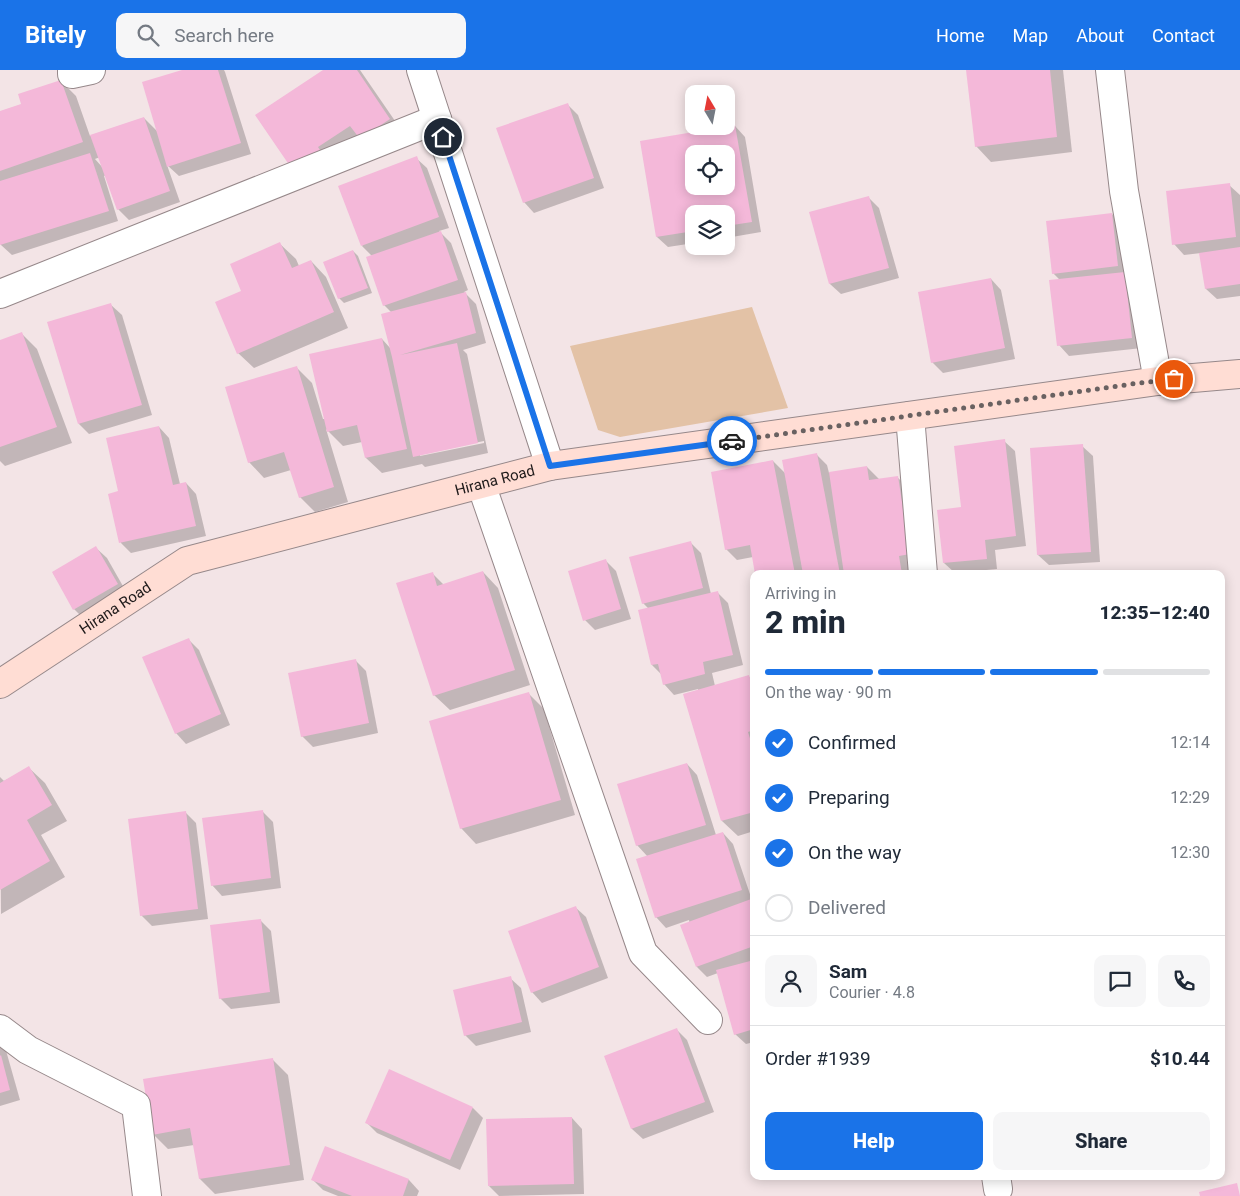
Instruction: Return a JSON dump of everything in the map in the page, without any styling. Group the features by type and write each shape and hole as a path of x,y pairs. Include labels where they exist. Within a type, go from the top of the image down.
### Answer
{"street":[{"path":"72,70 72,74 91,70"},
{"path":"421,70 550,466"},
{"path":"1110,70 1124,191 1158,381"},
{"path":"0,294 437,119"},
{"name":"Hirana Road","path":"0,684 186,561 550,466 1158,381 1240,374"},
{"path":"910,416 923,570"},
{"path":"481,484 643,953 708,1020"},
{"path":"0,1029 28,1050 136,1105 147,1196"}],"shaded area":[{"path":"752,307 788,408 620,437 598,430 570,346"}],"building":[{"path":"182,70 218,70 241,143 167,167 142,82"},
{"path":"323,70 357,70 390,119 360,139 350,126 318,147 322,153 294,172 255,115"},
{"path":"966,70 1050,70 1057,137 975,147"},
{"path":"61,80 83,142 0,171 0,111 21,104 18,94"},
{"path":"568,103 594,178 523,203 496,128"},
{"path":"144,117 170,191 117,210 90,135"},
{"path":"735,125 752,222 735,225 735,205 685,205 685,232 656,237 640,141 685,133 685,135 735,135"},
{"path":"90,153 109,211 0,245 0,181"},
{"path":"417,156 439,217 361,246 338,186"},
{"path":"1230,183 1236,237 1172,245 1166,191"},
{"path":"869,196 889,268 829,284 809,212"},
{"path":"1112,213 1118,266 1052,274 1046,221"},
{"path":"441,231 458,280 383,306 366,257"},
{"path":"280,242 292,268 311,260 334,312 237,354 215,302 241,291 230,264"},
{"path":"1240,247 1240,284 1205,289 1199,253"},
{"path":"353,250 368,288 338,299 323,262"},
{"path":"1125,272 1132,338 1057,346 1049,280"},
{"path":"991,278 1005,348 931,363 918,292"},
{"path":"466,292 476,333 400,355 457,343 478,443 413,457 381,314"},
{"path":"111,303 142,405 78,424 47,322"},
{"path":"22,332 57,427 0,447 0,340"},
{"path":"382,338 407,449 365,458 357,425 327,432 309,354"},
{"path":"297,366 334,487 299,498 284,452 248,463 225,387"},
{"path":"159,426 173,485 186,482 196,526 119,543 108,494 118,491 106,438"},
{"path":"1005,439 1016,536 985,540 987,559 943,563 937,510 961,507 954,446"},
{"path":"1083,444 1091,552 1037,555 1030,448"},
{"path":"817,453 839,570 802,570 782,460"},
{"path":"773,460 794,570 754,570 750,545 725,550 711,472"},
{"path":"867,466 869,480 898,476 910,554 899,556 901,570 843,570 829,472"},
{"path":"691,541 703,588 642,604 629,557"},
{"path":"96,546 118,584 73,610 52,572"},
{"path":"606,559 621,609 583,621 568,571"},
{"path":"483,571 515,670 433,696 396,583 433,572 437,586"},
{"path":"718,591 733,655 703,662 705,674 663,685 658,664 651,665 638,610"},
{"path":"189,638 221,714 175,734 142,657"},
{"path":"356,659 369,723 301,737 288,673"},
{"path":"749,675 750,813 721,821 683,694"},
{"path":"529,692 561,800 460,829 429,721"},
{"path":"687,763 706,825 636,846 617,784"},
{"path":"29,766 52,805 27,820 50,861 0,890 0,783"},
{"path":"263,810 271,878 211,886 202,818"},
{"path":"186,811 198,909 140,916 128,819"},
{"path":"723,832 742,890 655,918 636,859"},
{"path":"750,899 750,947 696,967 680,925"},
{"path":"576,906 599,967 531,993 508,931"},
{"path":"261,919 270,992 219,999 210,925"},
{"path":"750,961 750,1030 734,1035 716,970"},
{"path":"511,976 522,1022 464,1036 453,990"},
{"path":"677,1028 705,1102 631,1129 604,1056"},
{"path":"0,1056 10,1090 0,1093"},
{"path":"273,1058 290,1165 199,1179 190,1128 152,1135 143,1079"},
{"path":"389,1069 473,1107 450,1160 365,1123"},
{"path":"572,1117 574,1184 488,1186 486,1119"},
{"path":"325,1146 409,1179 403,1196 352,1196 311,1180"},
{"path":"1237,1183 1240,1196 1200,1196 1199,1192"}],"way so far":[{"path":"732,441 1174,379"}],"route":[{"path":"443,137 550,466 732,441"}]}
